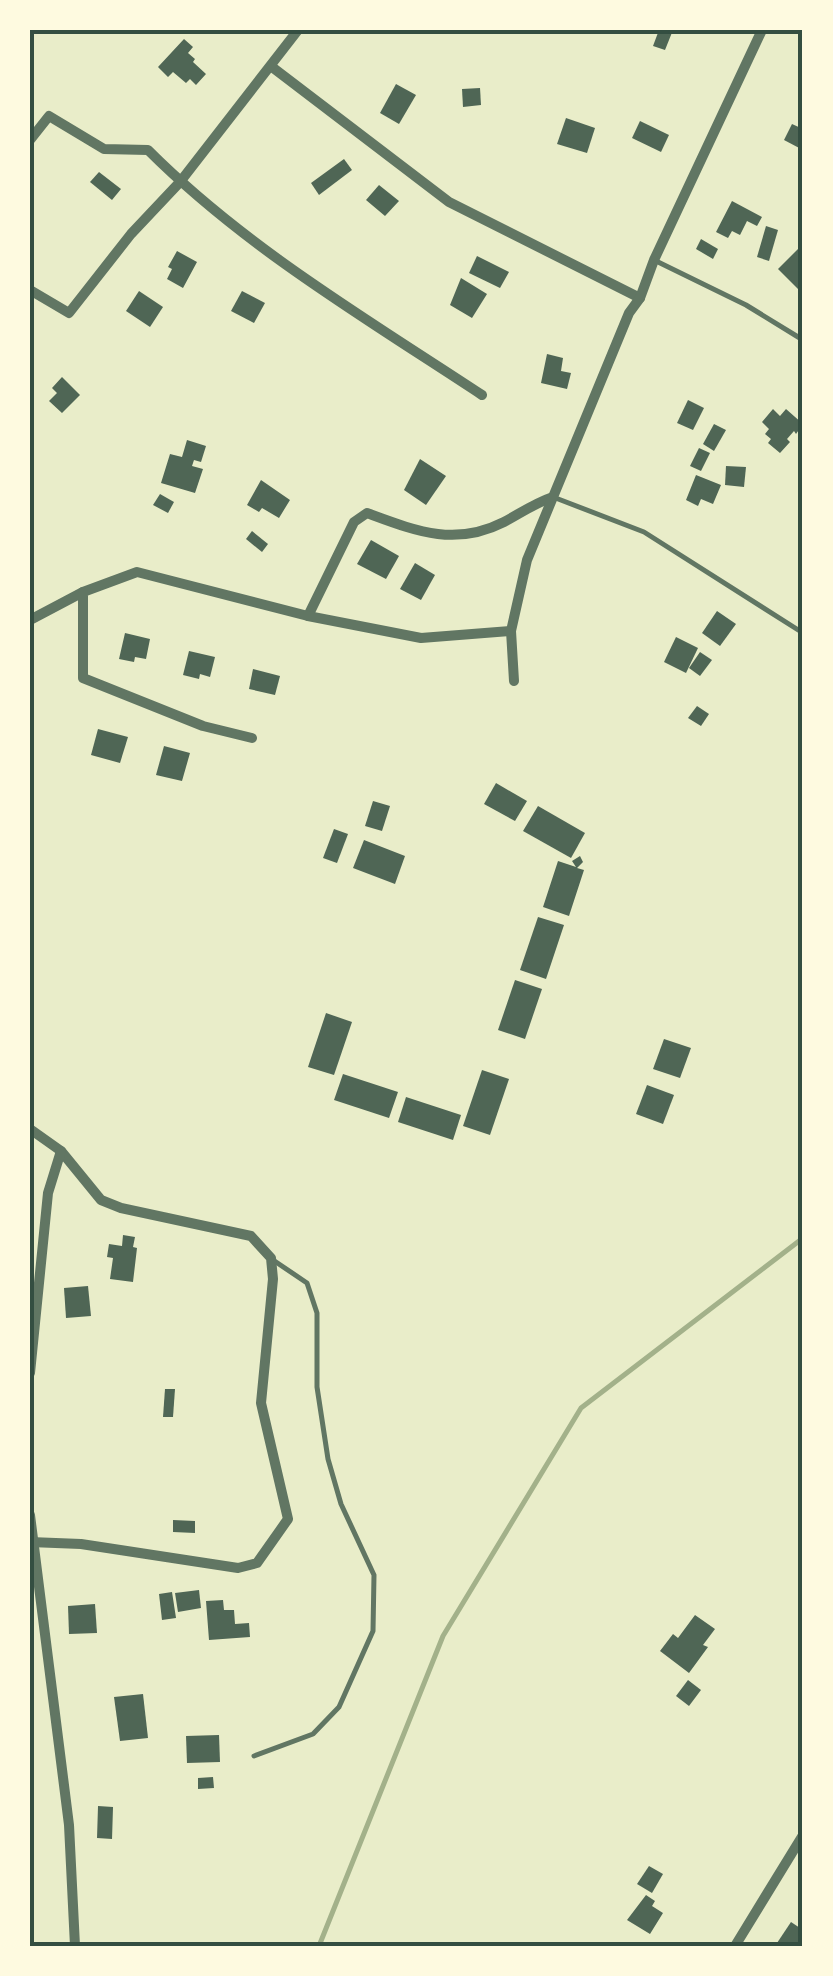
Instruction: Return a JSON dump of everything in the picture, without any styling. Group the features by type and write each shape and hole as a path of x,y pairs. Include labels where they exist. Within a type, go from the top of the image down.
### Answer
{"street":[{"path":"30,290 69,313 131,234 180,182 298,30"},
{"path":"514,681 510,630 527,560 630,313 762,30"},
{"path":"272,68 449,202 640,298"},
{"path":"30,140 50,116 104,149 148,150 180,182 278,258 482,396"},
{"path":"308,616 354,522 368,514 407,528 455,538 504,522 528,506 554,497"},
{"path":"30,620 83,592 137,572 308,616 421,638 510,630"},
{"path":"83,592 82,678 204,726 252,738"},
{"path":"30,1128 61,1151 101,1200 121,1208 251,1236 271,1258 273,1279 261,1403 288,1519 257,1562 238,1568 82,1544 33,1542"},
{"path":"30,1373 48,1193 61,1151"},
{"path":"30,1515 69,1825 75,1946"},
{"path":"734,1946 803,1835"}],"lane":[{"path":"654,260 746,305 803,340"},
{"path":"554,497 644,532 803,632"},
{"path":"254,1756 313,1734 339,1708 373,1631 374,1576 341,1504 328,1459 317,1387 317,1313 307,1282 271,1258"}],"building":[{"path":"659,30 673,30 665,50 653,46"},
{"path":"184,39 193,47 188,53 195,59 193,62 206,74 196,85 190,79 186,83 173,72 168,77 158,67"},
{"path":"396,84 416,95 399,124 380,113"},
{"path":"480,88 481,105 463,107 462,89"},
{"path":"566,118 595,128 587,153 557,144"},
{"path":"640,121 669,135 661,152 632,138"},
{"path":"792,124 803,129 803,150 784,140"},
{"path":"344,159 352,170 319,195 311,183"},
{"path":"99,172 121,189 112,200 90,182"},
{"path":"379,185 399,201 385,216 366,200"},
{"path":"732,201 762,217 757,226 747,221 740,235 732,231 728,238 716,232"},
{"path":"766,226 778,230 769,261 757,257"},
{"path":"701,239 718,249 713,259 696,249"},
{"path":"798,249 803,254 803,294 778,269"},
{"path":"177,251 197,262 183,288 167,279 172,269 168,267"},
{"path":"477,256 509,272 500,288 469,273"},
{"path":"461,278 487,294 472,318 450,305"},
{"path":"139,291 163,307 150,327 126,311"},
{"path":"242,291 265,303 254,323 231,311"},
{"path":"547,354 563,358 561,371 571,373 567,389 541,383"},
{"path":"62,377 80,395 62,413 49,401 57,393 52,388"},
{"path":"688,400 704,408 693,430 677,423"},
{"path":"773,409 780,416 786,409 803,424 787,439 790,442 780,453 768,443 771,439 765,434 769,429 762,422"},
{"path":"714,424 726,430 714,451 703,444"},
{"path":"187,440 206,446 201,462 194,460 192,466 203,469 195,493 161,483 170,454 182,457"},
{"path":"699,448 710,453 701,471 690,466"},
{"path":"420,459 446,476 426,505 404,490"},
{"path":"726,466 746,467 744,487 725,485"},
{"path":"696,475 721,485 713,504 701,499 698,506 686,500"},
{"path":"261,480 290,500 279,518 247,505"},
{"path":"160,494 174,502 168,513 153,505"},
{"path":"252,531 268,544 262,552 246,539"},
{"path":"371,540 399,556 386,579 357,564"},
{"path":"415,563 435,575 421,600 400,589"},
{"path":"717,611 736,624 720,646 702,633"},
{"path":"125,633 150,639 146,659 119,659"},
{"path":"676,637 698,648 686,673 664,662"},
{"path":"189,651 215,657 210,677 183,675"},
{"path":"700,652 712,660 700,676 689,668"},
{"path":"253,669 280,676 275,695 249,689"},
{"path":"697,706 709,714 701,726 688,718"},
{"path":"98,729 128,737 120,763 91,755"},
{"path":"164,746 190,753 182,781 156,775"},
{"path":"496,783 527,801 515,821 484,804"},
{"path":"373,801 390,806 382,831 365,826"},
{"path":"538,806 585,833 571,858 523,831"},
{"path":"334,829 348,834 337,863 323,858"},
{"path":"364,840 405,856 395,884 353,868"},
{"path":"580,856 583,862 577,868 584,870 569,916 543,907 558,861 576,867 572,861"},
{"path":"538,917 564,925 546,979 520,970"},
{"path":"515,980 542,989 525,1039 498,1030"},
{"path":"326,1013 352,1022 334,1075 308,1067"},
{"path":"664,1039 691,1048 680,1078 653,1069"},
{"path":"482,1070 509,1079 490,1135 463,1126"},
{"path":"343,1074 398,1092 389,1118 334,1100"},
{"path":"647,1085 674,1095 663,1124 636,1114"},
{"path":"406,1097 461,1115 453,1140 398,1122"},
{"path":"123,1235 135,1237 133,1282 110,1279 113,1258 107,1257 109,1244 122,1246"},
{"path":"88,1286 91,1316 66,1318 64,1288"},
{"path":"165,1389 175,1389 173,1417 163,1417"},
{"path":"173,1520 195,1521 195,1533 173,1532"},
{"path":"199,1590 201,1608 178,1612 175,1593"},
{"path":"172,1592 176,1618 162,1620 159,1594"},
{"path":"223,1600 224,1610 234,1610 235,1624 249,1623 250,1637 209,1640 206,1601"},
{"path":"95,1604 97,1633 69,1634 68,1606"},
{"path":"695,1615 715,1629 703,1645 708,1647 689,1673 660,1651 673,1634 678,1638"},
{"path":"688,1680 701,1690 689,1706 676,1696"},
{"path":"143,1694 148,1738 120,1741 114,1697"},
{"path":"219,1735 220,1762 187,1763 186,1736"},
{"path":"213,1777 214,1788 198,1789 198,1778"},
{"path":"98,1806 113,1807 112,1839 97,1838"},
{"path":"649,1866 663,1874 652,1893 637,1884"},
{"path":"646,1895 655,1901 652,1906 663,1913 650,1934 627,1920"},
{"path":"791,1922 803,1930 803,1943 775,1946"}],"waterway":[{"path":"319,1946 443,1636 581,1408 803,1238"}]}
